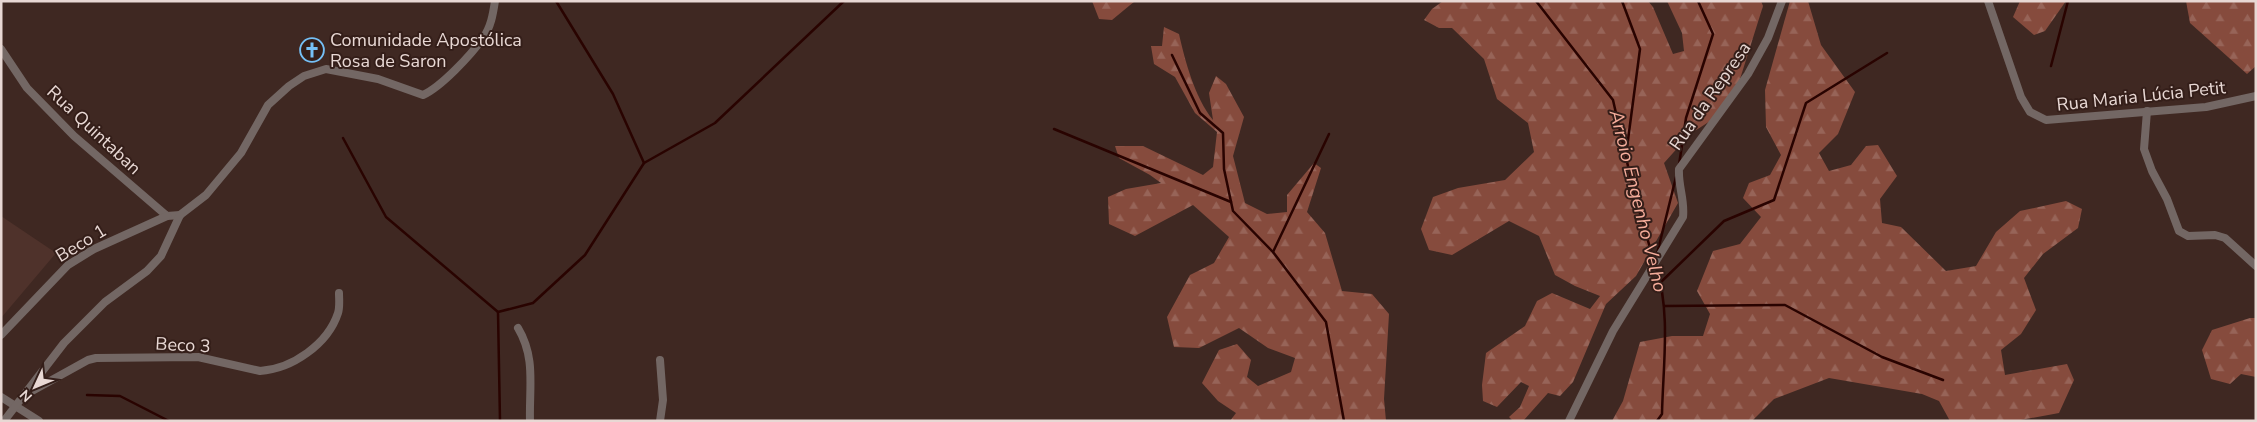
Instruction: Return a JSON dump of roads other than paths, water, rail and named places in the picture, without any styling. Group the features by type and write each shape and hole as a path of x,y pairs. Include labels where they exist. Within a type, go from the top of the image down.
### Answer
{"street":[{"path":"4,421 64,343 105,302 147,271 161,256 180,215 206,195 241,153 268,105 289,86 304,76 326,69 378,79 423,95 440,86 483,38 492,20 495,1"},
{"name":"Rua da Represa","path":"1569,421 1613,331 1683,217 1684,204 1678,179 1679,169 1748,74 1768,38 1782,1"},
{"name":"Rua Maria Lúcia Petit","path":"1988,1 2021,98 2030,112 2046,120 2057,121 2147,111 2206,107 2256,96"},
{"name":"Rua Quintaban","path":"1,49 27,88 67,129 167,216"},
{"path":"2147,111 2144,149 2152,172 2167,198 2179,231 2188,236 2214,235 2225,238 2256,266"},
{"path":"167,216 180,215"},
{"name":"Beco 1","path":"1,335 68,265 94,250 167,216"},
{"name":"Beco 3","path":"21,397 88,360 96,358 198,357 260,372 268,371 309,352 320,341 334,322 338,311 339,293"},
{"path":"518,328 527,343 532,381 530,421"},
{"path":"660,360 663,400 660,421"},
{"path":"1,397 39,421"}],"waterway":[{"path":"556,1 613,94 644,163"},
{"path":"500,421 498,312 533,303 585,255 644,163 715,123 844,1"},
{"name":"Arroio Engenho Velho","path":"1536,1 1613,100 1635,197 1654,261"},
{"path":"1622,1 1640,49 1626,155"},
{"path":"1679,165 1686,118 1713,34 1698,1"},
{"path":"2051,66 2068,1"},
{"path":"1661,282 1724,221 1774,200 1806,103 1887,53"},
{"path":"1172,55 1200,113 1223,133 1224,169 1233,211 1273,252 1326,322 1344,421"},
{"path":"1054,129 1231,202"},
{"path":"1273,252 1329,134"},
{"path":"343,138 386,217 498,312"},
{"path":"1657,254 1676,177"},
{"path":"1656,266 1661,284 1665,321 1662,414 1657,421"},
{"path":"1665,306 1785,305 1882,357 1943,380"},
{"path":"87,395 120,396 169,421"}],"place":[{"name":"Comunidade Apostólica Rosa de Saron","path":"312,50"}]}
